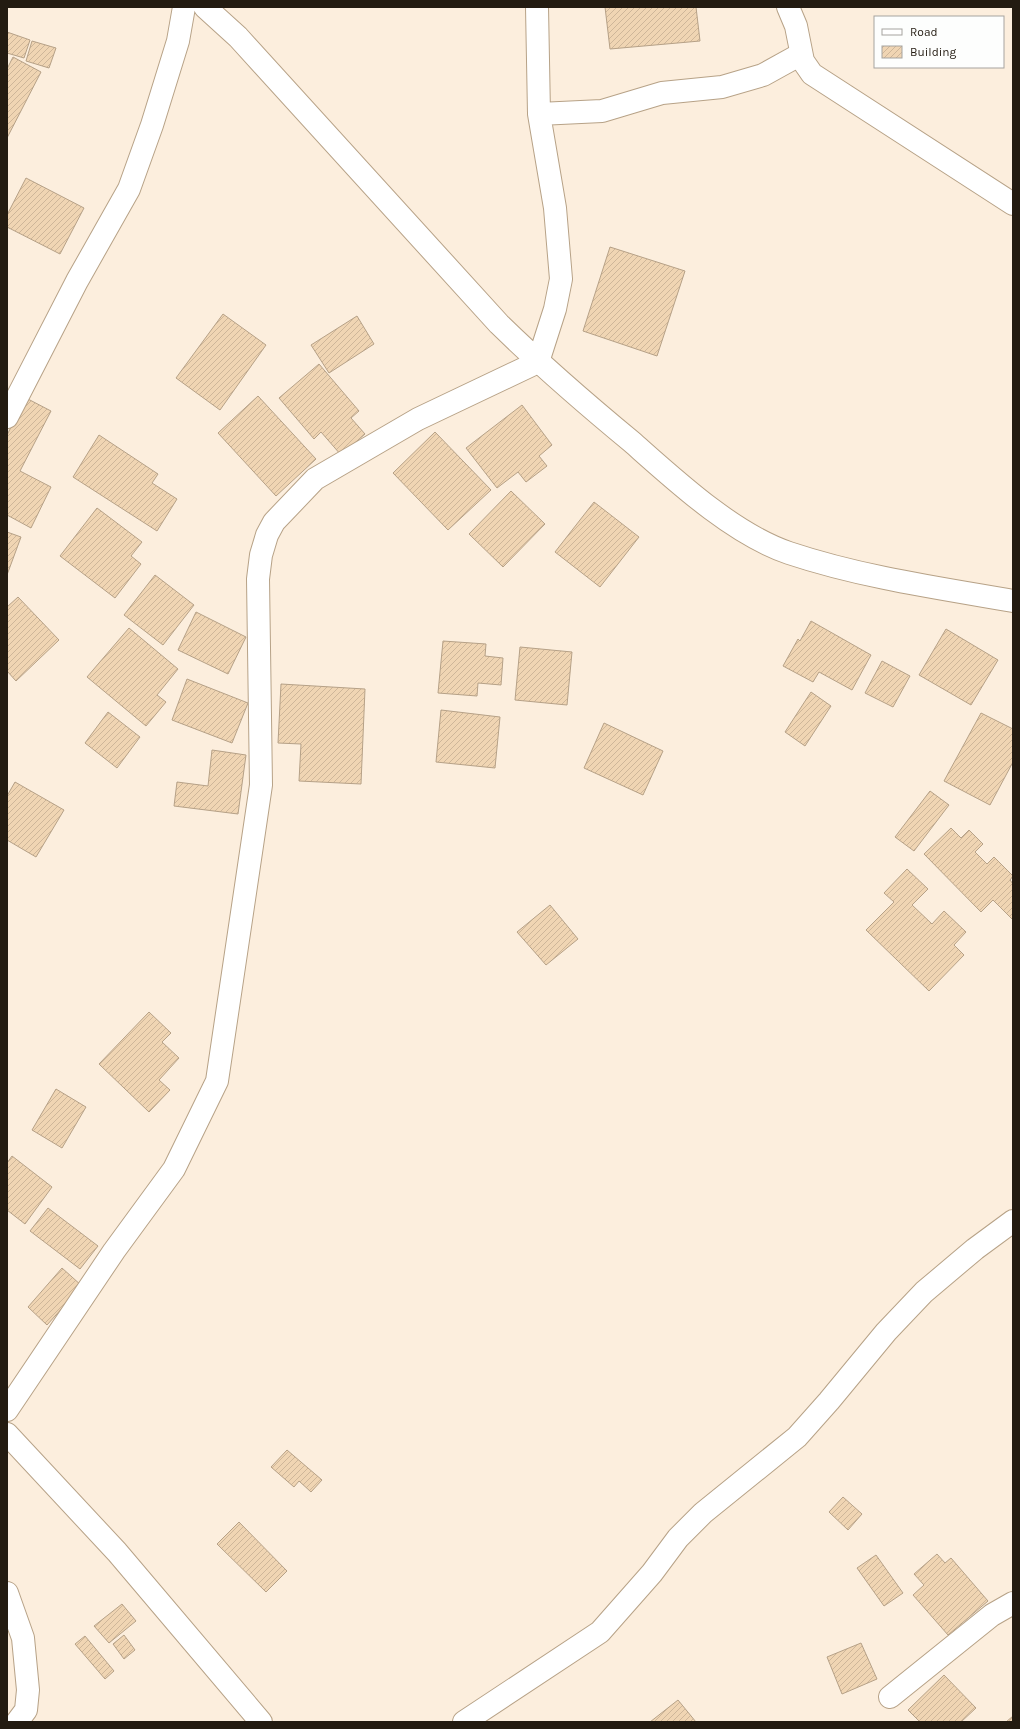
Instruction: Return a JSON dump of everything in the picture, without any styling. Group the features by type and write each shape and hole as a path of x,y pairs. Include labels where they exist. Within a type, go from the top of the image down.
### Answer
{"street":[{"path":"7,417 77,281 128,189 152,125 178,41 184,7"},
{"path":"205,7 238,36 494,318 538,362 673,478 734,525 762,541 788,552 869,575 1013,601"},
{"path":"7,1410 114,1251 174,1169 217,1081 261,785 258,579 261,555 267,535 274,522 315,479 418,419 538,362 555,309 561,279 555,208 539,114 537,7"},
{"path":"788,7 796,26 803,61 812,74 1013,204"},
{"path":"539,114 602,111 662,93 722,87 763,75 801,54"},
{"path":"464,1722 600,1632 652,1573 678,1538 703,1513 797,1437 886,1332 924,1292 975,1249 1013,1221"},
{"path":"7,1434 117,1552 261,1722"},
{"path":"7,1593 23,1638 28,1690 26,1710 17,1722"},
{"path":"890,1697 992,1615 1013,1603"}],"building":[{"path":"605,7 696,7 700,41 610,49"},
{"path":"7,32 30,40 24,58 7,53"},
{"path":"32,41 56,48 49,68 26,61"},
{"path":"13,57 41,72 7,138 7,69"},
{"path":"26,178 84,208 60,254 7,227 7,215"},
{"path":"610,247 685,271 657,356 583,331"},
{"path":"223,314 266,345 220,410 176,378"},
{"path":"357,316 374,344 329,373 311,345"},
{"path":"319,364 359,411 351,418 365,434 341,455 321,432 314,439 279,398"},
{"path":"258,396 316,459 276,496 218,433"},
{"path":"26,398 51,411 20,471 51,487 31,528 7,515 7,435"},
{"path":"522,405 552,445 539,456 547,466 526,482 518,472 497,488 466,448"},
{"path":"435,432 491,490 448,530 393,473"},
{"path":"99,435 158,474 152,483 177,499 157,531 73,477"},
{"path":"511,491 545,524 503,567 469,534"},
{"path":"594,502 639,537 600,587 555,552"},
{"path":"97,508 142,542 131,556 141,564 115,598 60,556"},
{"path":"7,532 21,537 7,575"},
{"path":"155,575 194,605 163,645 124,615"},
{"path":"18,597 59,640 16,681 7,671 7,607"},
{"path":"196,612 246,637 228,674 178,650"},
{"path":"811,621 871,655 852,690 819,672 813,682 783,666 798,639 800,641"},
{"path":"129,628 178,669 157,695 166,702 146,726 87,677"},
{"path":"946,629 998,660 971,705 919,675"},
{"path":"443,641 486,644 485,656 503,658 501,685 478,683 477,696 438,693"},
{"path":"520,647 572,652 567,705 515,700"},
{"path":"882,661 910,676 893,707 865,693"},
{"path":"187,679 248,703 232,743 172,720"},
{"path":"281,684 365,689 361,784 299,781 301,744 278,743"},
{"path":"811,692 831,706 805,746 785,732"},
{"path":"441,710 500,717 495,768 436,762"},
{"path":"108,712 140,737 117,768 85,743"},
{"path":"981,713 1013,729 1013,762 990,805 944,781"},
{"path":"604,723 663,751 643,795 584,768"},
{"path":"212,750 246,755 238,814 174,806 177,782 208,786"},
{"path":"15,782 64,810 36,857 7,840 7,796"},
{"path":"930,791 949,805 914,851 895,837"},
{"path":"951,828 961,838 969,830 983,844 975,852 987,864 994,857 1013,876 1010,880 1013,884 1013,920 993,900 981,912 924,854"},
{"path":"907,869 928,889 912,905 932,924 944,911 966,932 954,945 964,955 929,991 866,930 894,902 884,893"},
{"path":"550,905 578,939 546,965 517,932"},
{"path":"149,1012 171,1033 162,1042 179,1058 159,1080 170,1090 149,1112 99,1064"},
{"path":"56,1089 86,1107 62,1148 32,1130"},
{"path":"12,1156 52,1187 25,1224 7,1210 7,1163"},
{"path":"48,1208 98,1246 80,1269 30,1231"},
{"path":"62,1268 82,1286 47,1325 28,1307"},
{"path":"287,1450 322,1480 311,1492 299,1481 294,1487 271,1467"},
{"path":"843,1497 862,1514 848,1530 829,1512"},
{"path":"239,1522 287,1571 266,1592 217,1544"},
{"path":"937,1554 945,1563 951,1558 988,1601 948,1635 913,1595 924,1585 914,1574"},
{"path":"876,1555 903,1593 884,1606 857,1568"},
{"path":"122,1604 136,1621 109,1643 94,1626"},
{"path":"124,1635 135,1650 124,1659 113,1644"},
{"path":"85,1636 114,1671 105,1679 75,1644"},
{"path":"861,1643 877,1679 842,1694 827,1657"},
{"path":"944,1675 976,1708 961,1722 920,1722 908,1710"},
{"path":"678,1700 696,1722 650,1722"},
{"path":"1013,1716 1013,1722 1006,1722"}]}
